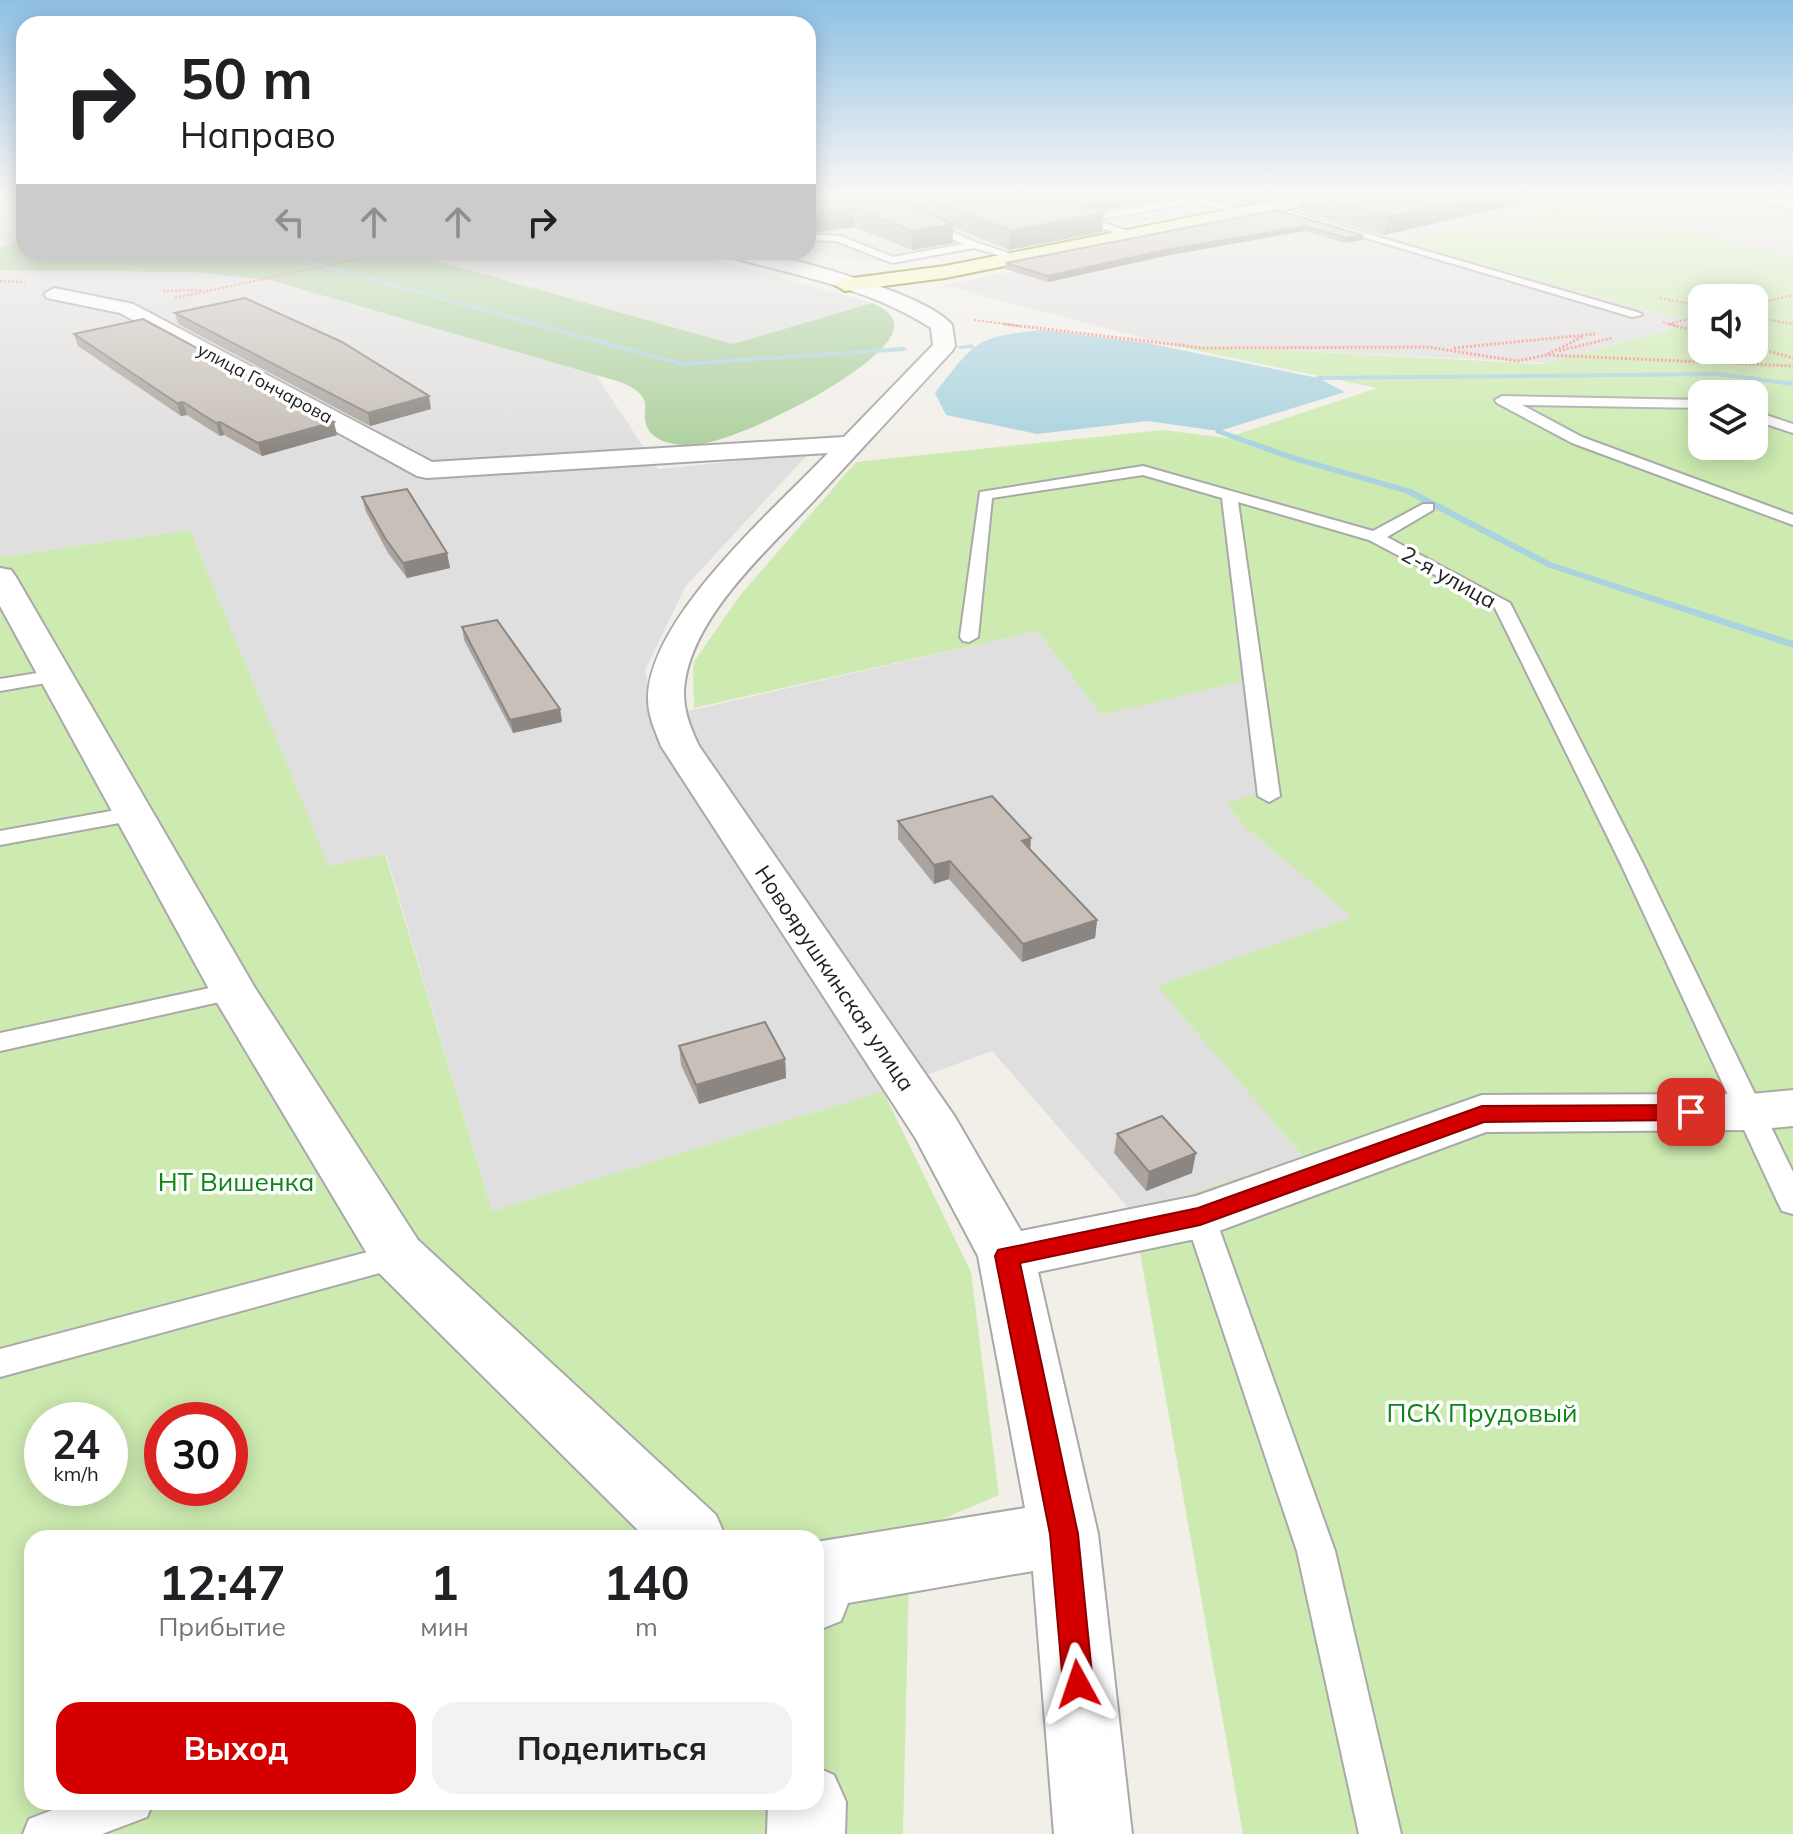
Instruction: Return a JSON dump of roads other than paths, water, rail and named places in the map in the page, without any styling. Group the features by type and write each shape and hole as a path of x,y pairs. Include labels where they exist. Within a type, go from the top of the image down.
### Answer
{"street":[{"path":"827,280 845,285 904,280"},
{"name":"Новоярушкинская улица","path":"845,285 923,311 941,325 944,346 716,588 687,632 667,674 668,715 680,746 937,1130 1006,1256 1064,1534 1093,1834"},
{"name":"улица Гончарова","path":"54,294 126,308 427,470 852,444"},
{"path":"0,577 233,991 398,1256 684,1530"},
{"path":"1006,1256 1200,1217 1482,1114 1772,1110"},
{"path":"824,1574 1064,1534"},
{"path":"806,1834 807,1810"}],"lane":[{"path":"1526,280 1636,315"},
{"path":"1688,404 1502,400 1577,440 1793,520"},
{"path":"1768,420 1793,429"},
{"name":"2-я улица","path":"969,637 985,495 1143,470 1375,537 1501,603 1631,862 1772,1110 1793,1203"},
{"path":"1229,495 1269,796"},
{"path":"1375,537 1428,507"},
{"path":"0,685 56,676"},
{"path":"0,838 133,814"},
{"path":"0,1042 233,991"},
{"path":"1200,1217 1316,1551 1380,1834"},
{"path":"0,1363 398,1256"},
{"path":"44,1834 110,1810"}],"water":[{"path":"1042,330 1147,343 1318,378 1345,392 1219,431 1147,421 1037,434 946,415 935,393 969,352 1002,335"}],"waterway":[{"path":"371,280 682,364 904,349"},
{"path":"960,347 972,346"},
{"path":"1318,378 1718,374 1793,384"},
{"path":"1219,431 1293,458 1408,491 1550,565 1793,645"}],"park label":[{"name":"НТ Вишенка","path":"236,1181"},
{"name":"ПСК Прудовый","path":"1482,1412"}]}
